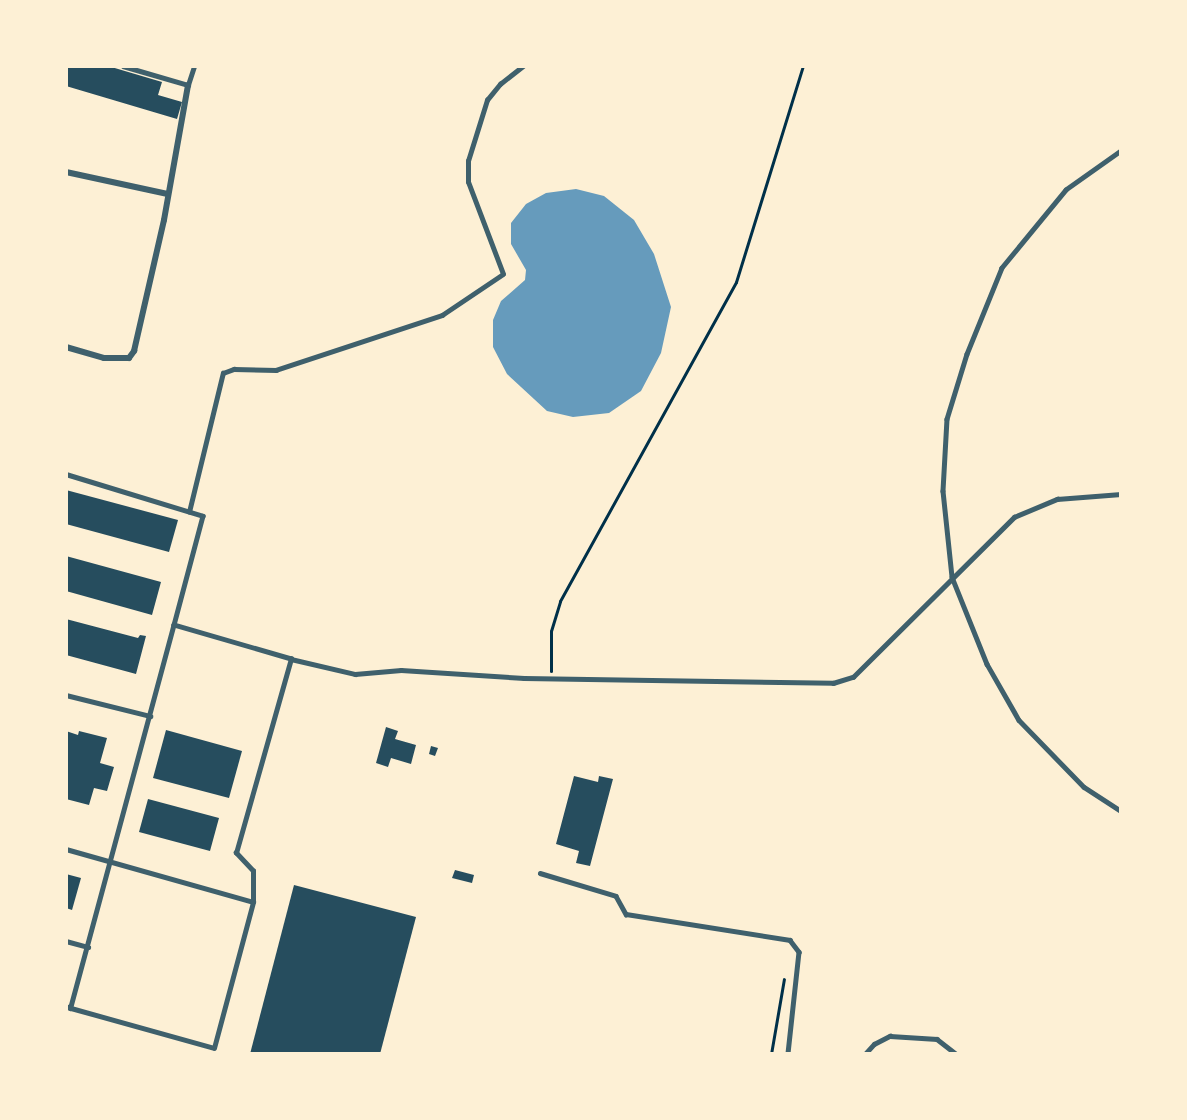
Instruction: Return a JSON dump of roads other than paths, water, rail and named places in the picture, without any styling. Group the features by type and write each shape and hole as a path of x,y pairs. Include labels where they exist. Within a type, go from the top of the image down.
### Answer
{"street":[{"path":"66,347 104,358 129,358 134,351 168,194 188,85"},
{"path":"66,172 168,194"}],"lane":[{"path":"123,66 188,85 194,66"},
{"path":"189,512 223,373 234,369 276,370 442,315 503,274 468,182 468,161 487,100 500,84 523,66"},
{"path":"1121,151 1066,190 1002,268 967,354 946,419 943,491 952,577 987,664 1019,720 1084,787 1121,811"},
{"path":"66,474 203,516 112,862 68,1007 214,1048"},
{"path":"174,625 356,674 401,670 551,678 833,683 853,677 1014,517 1057,499 1121,494"},
{"path":"212,1054 253,902 252,871 236,853 291,658"},
{"path":"66,695 150,716"},
{"path":"66,849 253,902"},
{"path":"540,873 616,896 626,914 790,940 799,952 788,1054"},
{"path":"66,941 88,947"},
{"path":"865,1054 874,1044 890,1036 937,1039 956,1054"}],"water":[{"path":"576,189 604,196 634,220 654,254 671,307 661,353 641,391 609,413 573,417 547,411 507,374 493,347 493,320 501,301 525,280 526,270 511,244 511,223 526,204 546,193"}]}
